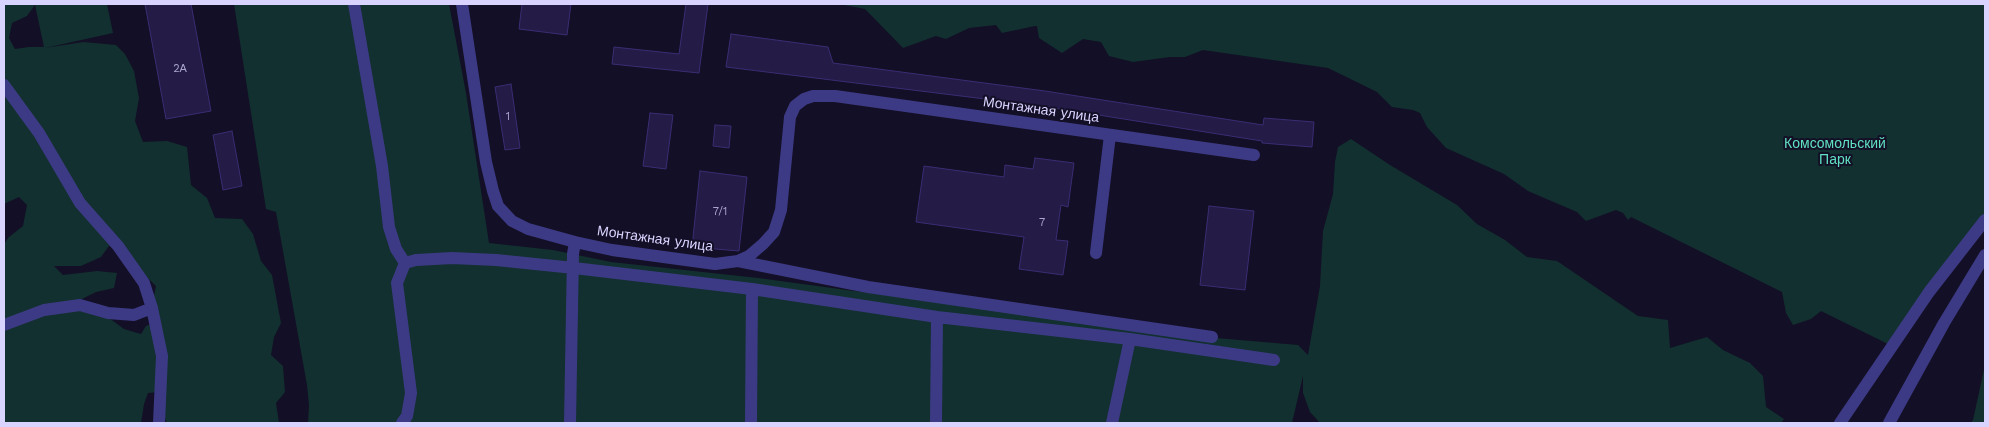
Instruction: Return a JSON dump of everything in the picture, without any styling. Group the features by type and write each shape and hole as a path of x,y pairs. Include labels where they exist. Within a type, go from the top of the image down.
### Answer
{"street":[{"path":"354,4 382,166 389,227 396,249 405,263"},
{"name":"Монтажная улица","path":"462,4 486,162 492,191 498,206 512,220 528,229 612,250 715,264 738,261 749,256 774,232 781,210 790,117 795,106 804,99 814,96 835,96 1254,155"},
{"path":"4,85 38,133 80,203 118,246 144,283 152,308 162,356 158,423"},
{"path":"1096,253 1110,135"},
{"path":"1840,423 1930,292 1985,220"},
{"path":"570,423 575,242"},
{"path":"1890,423 1944,323 1985,255"},
{"path":"405,263 425,260 487,259 574,268 752,289 937,317 1130,339 1274,360"},
{"path":"738,261 868,288 1212,337"},
{"path":"402,423 407,416 411,393 397,283 405,263"},
{"path":"750,423 752,289"},
{"path":"4,325 44,310 80,305 108,312 134,315 152,308"},
{"path":"936,423 937,317"},
{"path":"1112,423 1130,339"}],"green space":[{"path":"4,4 107,4 113,33 45,48 83,42 116,45 125,54 134,71 139,98 135,121 143,142 167,141 187,147 191,185 207,198 215,218 242,219 253,234 261,261 272,275 281,323 274,337 271,355 283,366 285,392 276,403 279,423 167,423 160,407 159,392 148,393 141,423 4,423 4,244 9,237 23,226 27,205 19,197 4,204","holes":["35,5 44,47 15,49 9,38 12,23 27,16","109,246 124,249 130,261 156,286 153,301 157,322 146,326 141,334 124,329 109,318 78,301 96,292 114,288 117,273 97,271 63,275 54,266 81,266 101,257"]},
{"path":"234,4 449,4 466,93 489,243 553,250 611,262 758,278 1181,335 1298,345 1308,355 1320,286 1323,231 1333,194 1335,162 1338,147 1351,139 1457,205 1477,224 1505,240 1527,257 1557,261 1638,316 1668,320 1670,348 1707,337 1723,350 1750,363 1763,376 1766,407 1784,419 1781,423 1320,423 1310,412 1303,393 1303,376 1292,423 308,423 307,385 276,212 266,209"},
{"name":"Комсомольский Парк","path":"839,4 1985,4 1985,220 1892,346 1821,311 1811,319 1793,325 1786,313 1782,292 1631,217 1628,220 1623,213 1616,210 1586,221 1577,212 1528,191 1504,174 1446,148 1427,127 1420,113 1392,107 1377,92 1328,68 1203,50 1185,57 1133,62 1109,56 1101,42 1083,39 1062,53 1039,38 1037,26 1002,33 996,25 969,28 946,39 936,36 903,48 865,9"},
{"path":"1985,365 1985,423 1971,423 1973,420"}],"building":[{"path":"145,4 191,4 211,111 166,119"},
{"path":"522,4 571,4 567,35 519,29"},
{"path":"686,4 708,4 699,73 612,64 614,47 679,54"},
{"path":"731,34 828,47 833,63 1045,91 1263,125 1264,118 1314,122 1312,147 1262,143 1262,141 1042,106 726,67"},
{"path":"511,84 520,148 505,150 495,87"},
{"path":"650,113 673,115 666,169 643,166"},
{"path":"715,125 731,126 729,148 713,146"},
{"path":"232,131 242,186 223,190 213,135"},
{"path":"1035,158 1074,163 1068,207 1061,205 1056,240 1068,241 1063,275 1019,269 1024,237 916,222 924,166 1004,177 1005,165 1033,169"},
{"path":"700,171 747,177 739,251 692,247"},
{"path":"1209,206 1254,211 1245,290 1200,285"}]}
